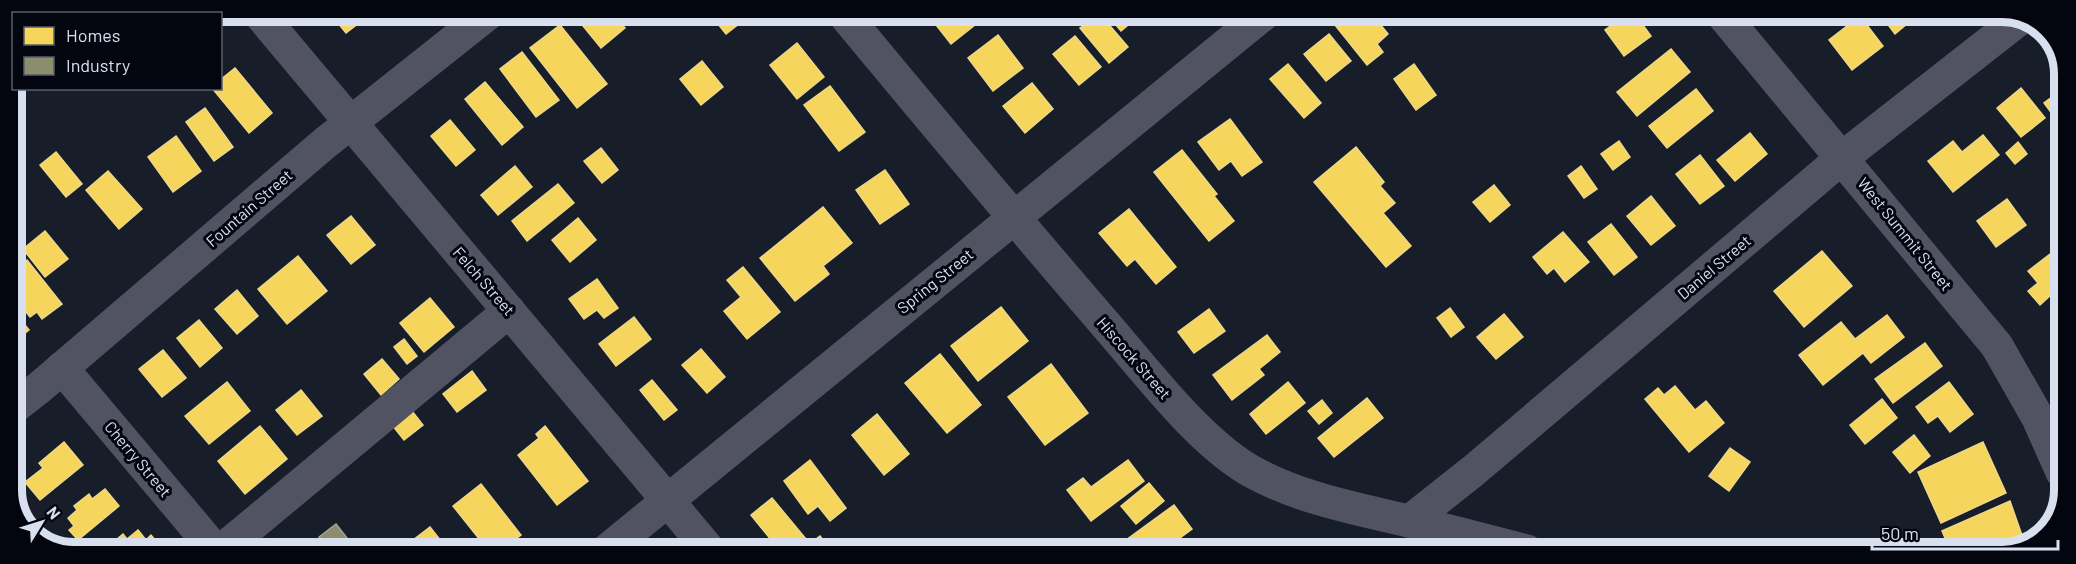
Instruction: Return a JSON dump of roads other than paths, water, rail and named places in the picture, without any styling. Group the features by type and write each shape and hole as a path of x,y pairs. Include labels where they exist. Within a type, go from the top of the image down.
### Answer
{"street":[{"name":"Felch Street","path":"266,22 703,542"},
{"name":"Fountain Street","path":"23,399 350,123 477,22"},
{"name":"Hiscock Street","path":"850,22 1013,218 1173,402 1224,451 1248,469 1285,488 1350,508 1489,542"},
{"name":"Spring Street","path":"616,542 1254,22"},
{"name":"West Summit Street","path":"1729,22 1996,346 2038,418 2054,454"},
{"name":"Daniel Street","path":"1410,521 1473,471 1842,158 2013,24"},
{"path":"232,542 509,311"},
{"name":"Cherry Street","path":"62,368 208,542"}]}
